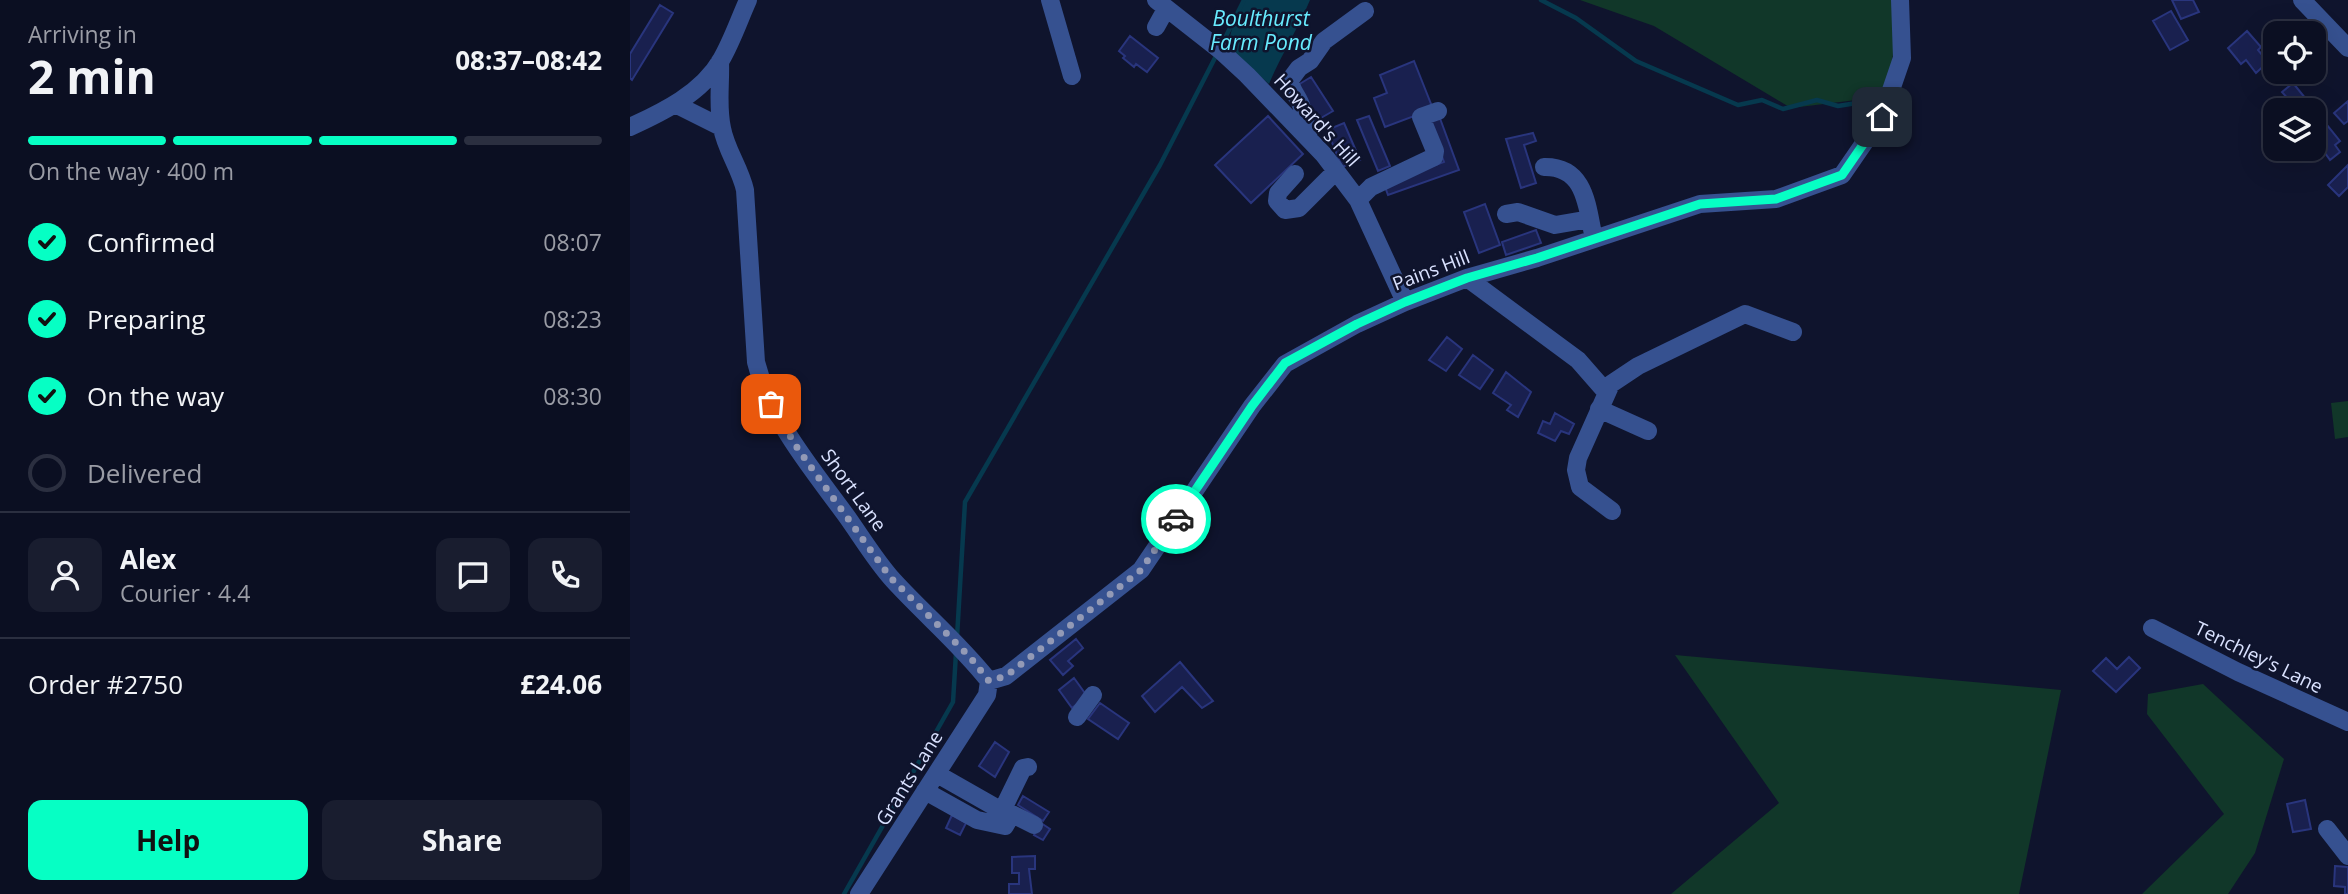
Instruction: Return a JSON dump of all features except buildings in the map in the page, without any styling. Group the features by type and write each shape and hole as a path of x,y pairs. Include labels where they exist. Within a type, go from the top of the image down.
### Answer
{"street":[{"path":"630,127 656,116 705,80 720,61 748,0"},
{"path":"1050,0 1072,76"},
{"name":"Pains Hill","path":"989,681 1006,676 1141,570 1252,406 1285,363 1357,324 1467,278 1700,204 1776,199 1842,175 1882,117 1902,58 1900,0"},
{"path":"2302,0 2348,48"},
{"path":"1156,27 1161,5"},
{"name":"Howard's Hill","path":"1161,5 1221,51 1272,100 1336,171 1358,200 1405,302"},
{"path":"1310,140 1303,108 1290,80 1299,68 1310,61 1324,41 1364,12"},
{"name":"Short Lane","path":"720,61 721,127 742,176 745,190 756,362 763,390 798,449 890,577 970,657 989,681"},
{"path":"674,104 721,127"},
{"path":"1358,200 1371,187 1434,156 1435,151 1422,117 1438,111"},
{"path":"1544,167 1562,169 1576,178 1584,196 1594,239"},
{"path":"1295,174 1278,193 1277,201 1285,210 1299,208 1336,171"},
{"path":"1506,214 1518,212 1556,225 1590,219"},
{"path":"1467,278 1578,360 1606,392"},
{"path":"1612,511 1580,487 1576,470 1578,458 1611,384 1637,366 1745,314 1793,332"},
{"path":"1599,409 1647,431"},
{"name":"Tenchley's Lane","path":"2151,628 2238,672 2348,722"},
{"name":"Grants Lane","path":"859,894 987,695 989,681"},
{"path":"1077,717 1093,695"},
{"path":"937,774 1002,811 1023,768 1028,767"},
{"path":"925,791 977,820 1005,826 1012,814 1034,825"},
{"path":"2327,829 2348,856"}],"green space":[{"path":"1580,0 1898,0 1889,96 1791,108 1654,26"},
{"path":"2348,401 2348,437 2335,439 2331,403"},
{"path":"1675,655 2061,690 2019,894 1671,894 1779,803"},
{"path":"2203,684 2284,759 2255,853 2228,894 2142,894 2224,814 2147,714 2148,694"}],"water":[{"name":"Boulthurst Farm Pond","path":"1244,0 1310,0 1269,84 1227,48 1234,21"}],"waterway":[{"path":"1221,46 1244,0"},
{"path":"1541,0 1576,18 1636,61 1738,105 1762,100 1783,109 1817,100 1838,106 1882,99"},
{"path":"957,637 965,502 1160,165 1217,54"},
{"path":"844,894 953,702 956,653"}],"way so far":[{"path":"771,404 798,449 890,577 970,657 989,681 1006,676 1035,655 1141,570 1176,519"}],"route":[{"path":"1176,519 1252,406 1285,363 1357,324 1467,278 1537,258 1700,204 1776,199 1842,175 1882,117"}]}
